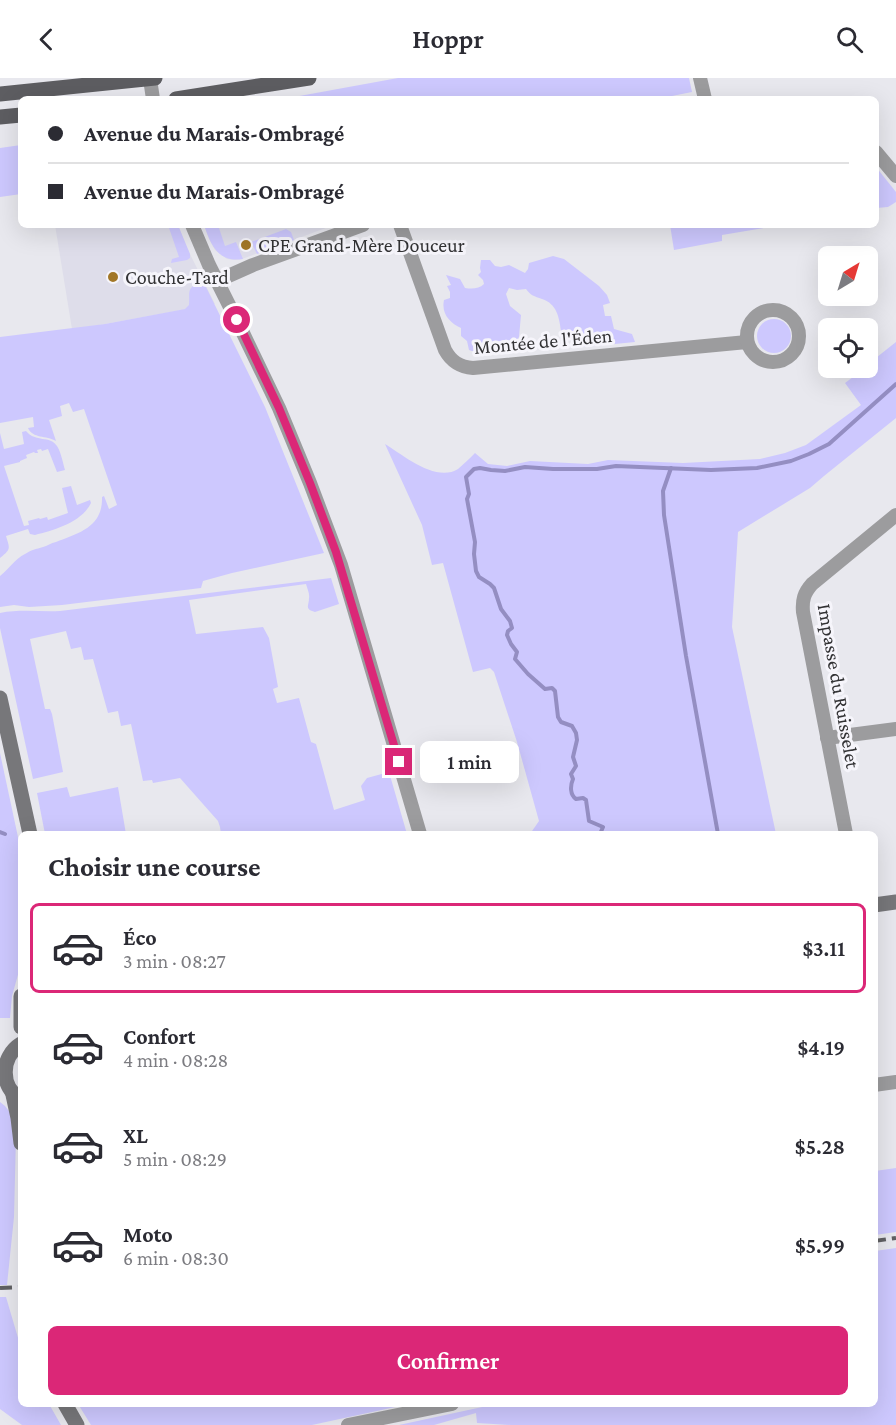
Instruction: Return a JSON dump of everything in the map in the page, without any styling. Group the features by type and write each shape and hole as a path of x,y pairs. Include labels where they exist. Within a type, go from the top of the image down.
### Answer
{"main road":[{"path":"0,94 155,78"},
{"path":"195,96 309,78"},
{"path":"0,117 18,115"}],"street":[{"path":"700,78 704,96"},
{"path":"150,79 153,96"},
{"path":"879,156 896,176"},
{"path":"193,228 279,408 336,552 419,831"},
{"path":"217,281 253,265 355,228"},
{"name":"Montée de l'Éden","path":"401,228 445,350 459,366 472,368 747,342"},
{"name":"Impasse du Ruisselet","path":"845,831 802,603 804,595 812,584 896,515"},
{"path":"0,698 29,831"},
{"path":"827,738 896,729"},
{"path":"878,904 896,902"},
{"path":"18,1038 3,1061 2,1072 3,1081 11,1095 18,1118"},
{"path":"3,1061 18,1046"},
{"path":"878,1084 896,1082"},
{"path":"67,1407 77,1425"},
{"path":"348,1425 437,1407"}],"shaded area":[{"path":"398,78 689,78 692,92 672,96 299,96"},
{"path":"18,145 18,194 0,197 0,148"},
{"path":"879,171 896,192 896,202 888,207 879,208"},
{"path":"55,228 179,228 215,304 72,329"},
{"path":"169,228 179,228 190,254 187,260 171,263 172,259 179,257"},
{"name":"CPE Grand-Mère Douceur","path":"205,228 326,228 235,260 227,259 215,250"},
{"path":"205,228 219,228 225,246 236,242 243,259 234,260 222,255"},
{"path":"670,228 763,228 722,235 722,241 674,250"},
{"path":"286,229 291,232 294,240 257,254 251,242"},
{"path":"553,256 564,259 599,286 607,295 610,303 603,305 605,316 611,316 614,329 632,334 635,342 584,347 571,335 561,331 558,316 551,304 533,296 526,289 509,288 506,294 510,306 521,315 519,337 514,346 492,344 488,353 469,350 467,341 461,336 461,328 450,321 445,314 444,300 450,298 447,286 451,285 446,275 460,279 465,288 475,288 484,284 478,275 481,272 481,260 490,260 495,266 509,265 525,273 529,263"},
{"path":"199,282 205,285 265,407 324,553 203,581 201,588 62,605 0,607 0,576 18,559 88,527 98,515 102,497 104,496 109,509 117,505 84,409 73,412 69,403 60,406 62,416 49,420 56,441 30,431 28,428 34,427 33,417 0,423 0,337 105,324 185,309 189,305 190,289"},
{"path":"774,319 786,324 791,336 786,348 774,353 762,348 757,336 762,324"},
{"path":"896,342 896,418 810,488 738,532 732,627 775,831 532,831 539,821 494,672 490,668 473,672 443,563 432,565 422,525 385,444 420,466 440,473 458,469 475,453 488,464 507,466 530,461 588,464 608,460 683,463 760,459 806,445 861,405 845,383 852,378 878,378 878,356"},
{"path":"26,431 34,437 51,441 57,446 65,470 57,472 48,449 37,450 38,453 26,455 27,458 20,462 4,466 24,526 29,525 28,521 47,517 48,520 68,513 62,488 71,486 77,505 90,500 91,503 81,516 58,528 35,535 30,534 28,529 6,536 9,548 0,558 0,433 4,449 24,444 22,432"},
{"path":"331,578 339,604 315,612 308,608 309,595 306,584 189,600 196,634 263,627 269,638 278,687 273,689 277,703 299,698 311,742 316,744 334,810 365,800 361,786 367,778 389,772 406,831 221,831 218,821 180,778 153,783 152,780 143,781 131,724 121,726 118,711 108,713 93,659 84,660 81,647 71,649 66,631 30,639 45,709 50,709 52,714 63,772 33,779 0,628 0,613 60,611"},
{"path":"0,753 18,837 18,975 12,996 10,1018 0,1018"},
{"path":"67,787 70,797 118,787 125,831 44,831 37,793"},
{"path":"0,1102 12,1115 16,1137 14,1217 7,1285 0,1285"},
{"path":"896,1168 896,1232 878,1235 878,1171"},
{"path":"896,1248 896,1425 511,1425 477,1423 476,1413 434,1425 399,1425 482,1407 878,1407 878,1251"},
{"path":"0,1297 6,1297 18,1338 18,1407 51,1407 61,1425 22,1425 0,1409"},
{"path":"80,1407 395,1407 312,1425 91,1425"}],"waterway":[{"path":"601,831 603,827 589,821 586,800 576,799 572,793 571,774 576,766 573,757 577,740 576,733 572,726 561,722 558,717 555,691 552,688 545,689 515,659 517,652 507,635 512,628 510,621 501,609 494,588 479,577 476,571 475,542 467,499 469,494 466,477 474,469 480,468 505,471 525,467 597,469 616,466 711,470 757,468 791,461 829,444 896,384"},
{"path":"671,468 663,491 664,515 686,656 717,831"},
{"path":"0,832 5,834"}],"railway":[{"path":"878,1240 896,1238"},
{"path":"0,1288 18,1287"}],"place":[{"name":"CPE Grand-Mère Douceur","path":"246,245"},
{"name":"Couche-Tard","path":"113,277"}],"route":[{"path":"237,320 279,408 336,552 399,762"}]}
